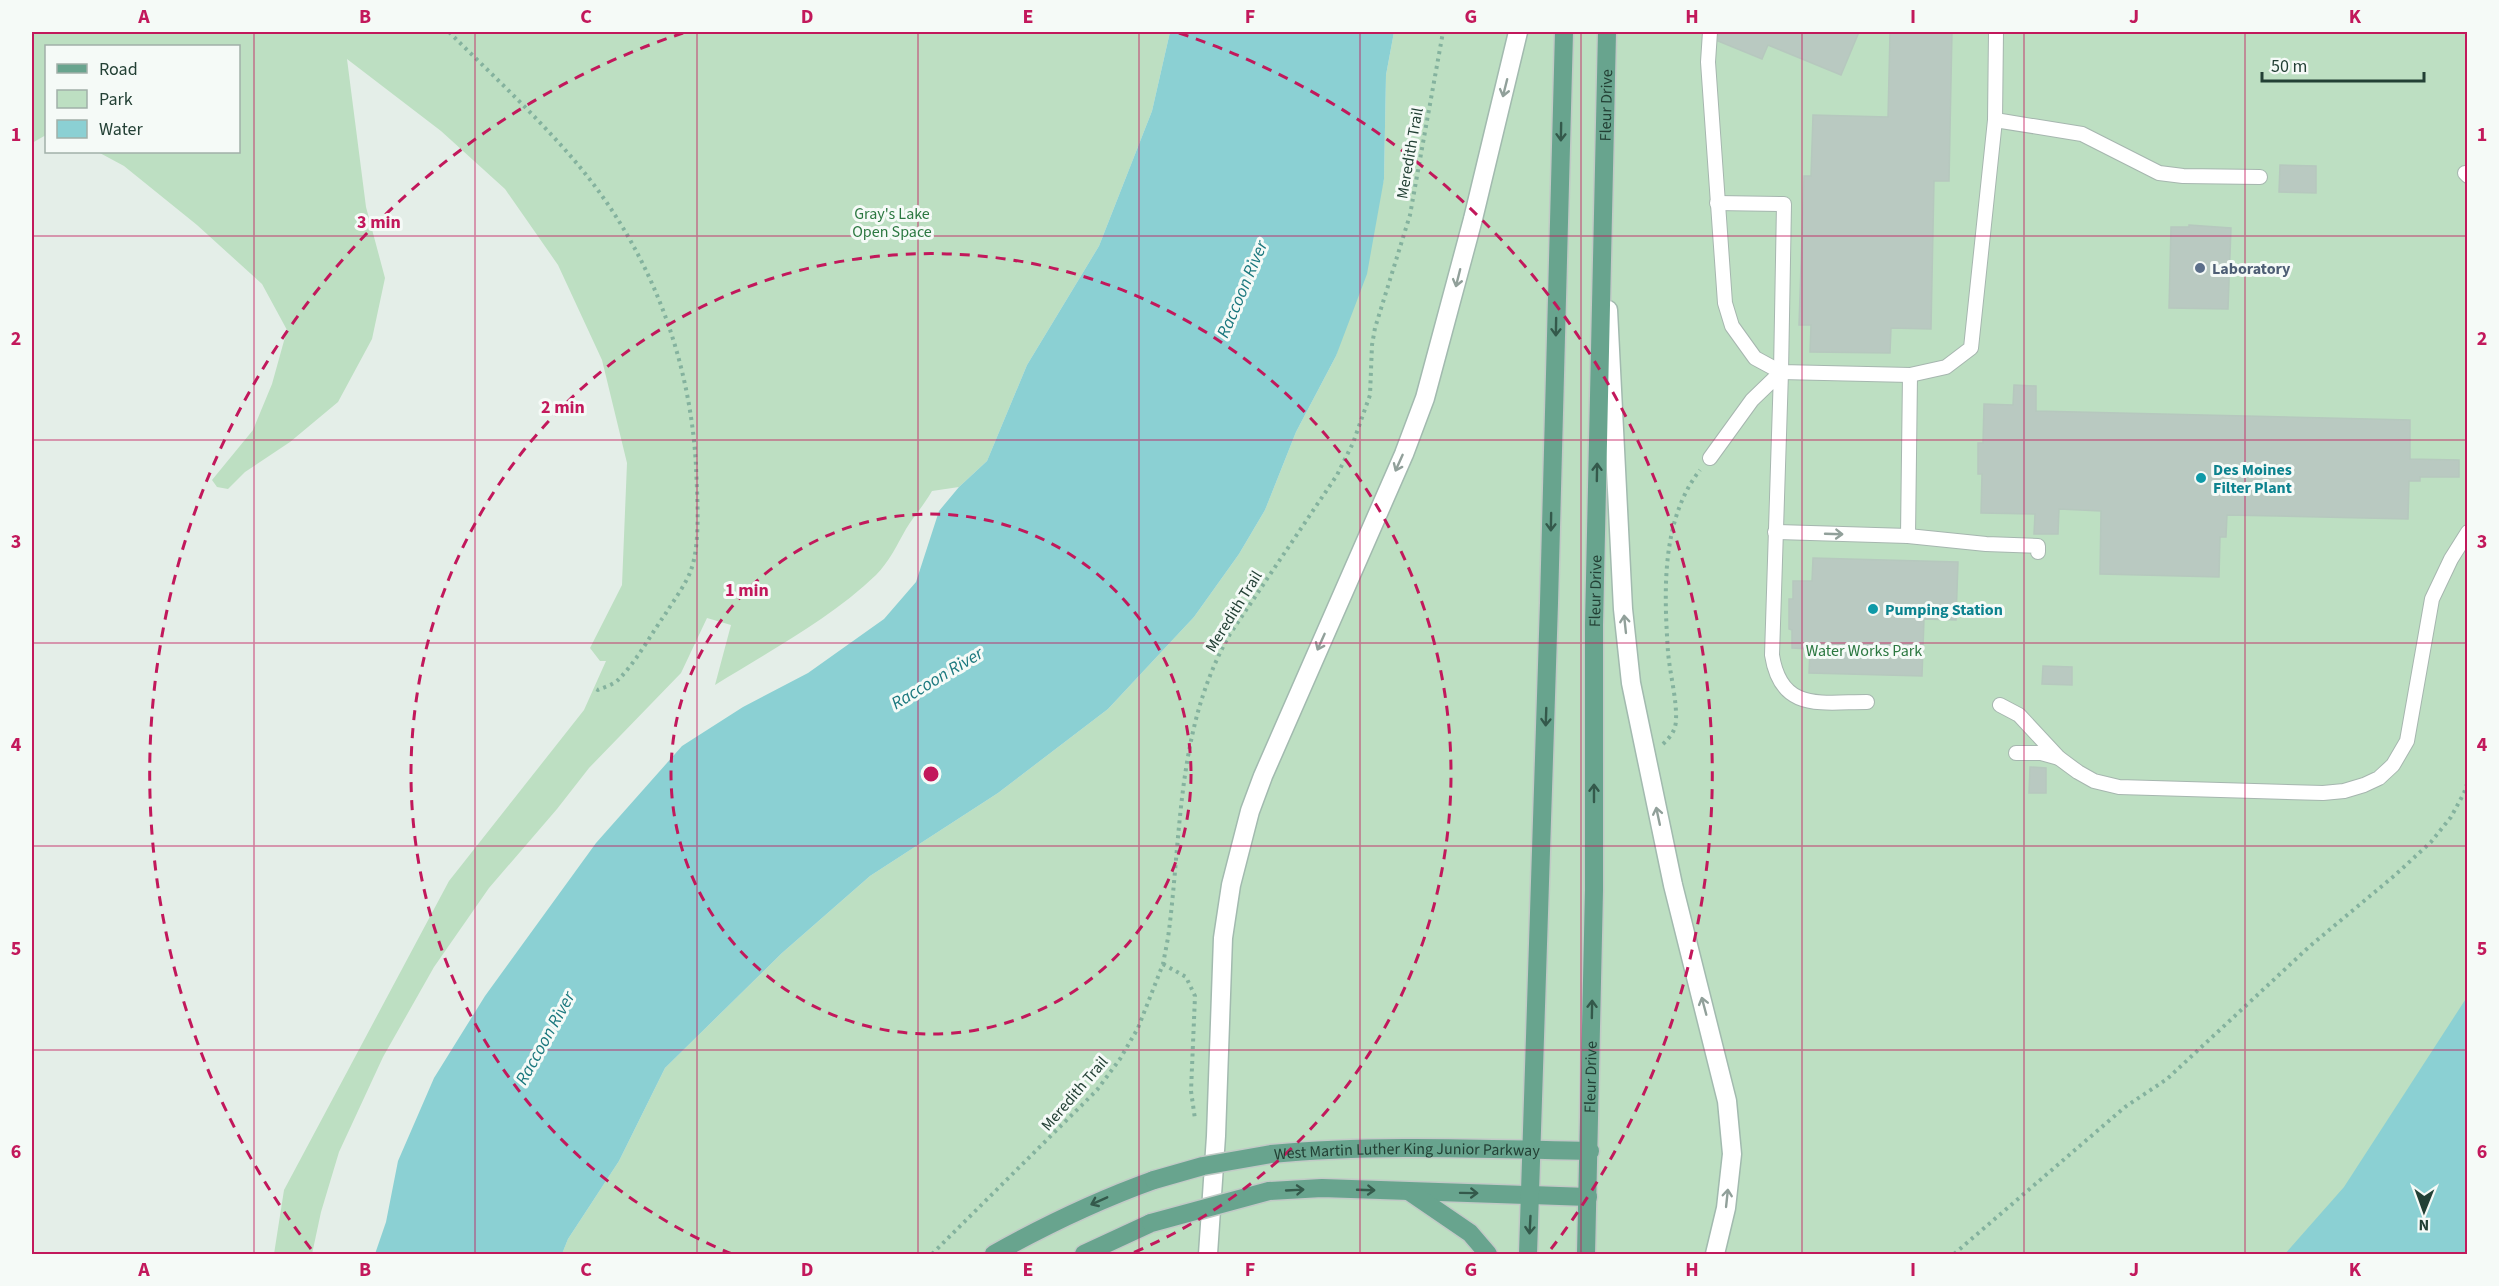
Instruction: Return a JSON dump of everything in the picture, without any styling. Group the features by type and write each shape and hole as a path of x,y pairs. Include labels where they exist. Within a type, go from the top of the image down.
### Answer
{"main road":[{"path":"1208,1254 1216,1136 1223,938 1234,874 1250,811 1263,776 1404,454 1425,398 1473,219 1518,32"},
{"path":"1528,1254 1532,1196 1564,32"},
{"name":"Fleur Drive","path":"1586,1254 1594,890 1594,612 1607,32"},
{"path":"1603,205 1623,609 1631,683 1678,903 1727,1101 1732,1154 1726,1208 1714,1254"},
{"name":"West Martin Luther King Junior Parkway","path":"994,1254 1046,1225 1108,1197 1154,1180 1203,1166 1271,1154 1376,1148 1590,1151"},
{"path":"1084,1254 1151,1223 1269,1191 1322,1188 1588,1197"},
{"path":"1410,1192 1470,1233 1488,1254"}],"lane":[{"path":"1710,32 1708,62 1716,203 1725,303 1732,326 1755,358 1781,372 1910,375 1946,367 1971,348 1995,120 1996,32"},
{"path":"2063,116 2063,131"},
{"path":"1995,120 2082,134 2159,173 2183,176 2260,177"},
{"path":"1716,203 1784,204 1772,655 1775,674 1782,686 1795,698 1820,702 1867,702"},
{"path":"1710,458 1752,400 1781,372"},
{"path":"1908,537 1910,375"},
{"path":"1775,532 1908,537 1986,548 2038,546 2038,552"},
{"path":"2000,705 2019,715 2059,758 2094,781 2119,787 2323,793 2364,786 2379,778 2393,765 2407,741 2432,599 2451,559 2468,532"},
{"path":"2016,753 2042,753 2059,758"}],"path":[{"path":"449,32 579,165 610,208 635,246 651,280 686,384 695,451 698,504 692,569 669,607 617,681 598,690 594,688"},
{"name":"Meredith Trail","path":"932,1254 1097,1090 1120,1059 1138,1028 1163,964 1173,906 1186,759 1204,688 1217,656 1230,634 1337,475 1365,414 1370,395 1375,328 1410,215 1443,32"},
{"path":"1646,761 1672,735 1676,722 1668,652 1667,590 1669,545 1675,515 1690,483 1710,458"},
{"path":"1954,1254 2125,1107 2167,1079 2310,946 2431,842 2451,817 2468,781"},
{"path":"1163,964 1186,977 1195,996 1191,1091 1195,1120"}],"green space":[{"name":"Gray's Lake Open Space","path":"32,32 1170,32 1152,111 1099,246 1027,365 987,461 959,487 932,491 885,565 858,591 819,621 715,685 731,625 707,618 681,673 589,768 489,888 434,967 383,1057 339,1152 321,1212 312,1254 274,1254 284,1190 449,881 584,710 606,661 600,661 590,648 622,585 627,463 602,360 558,265 505,189 441,131 347,59 366,207 385,278 372,339 338,402 290,442 245,472 228,489 217,487 212,480 253,430 272,384 287,330 262,284 197,225 124,166 100,153 240,153 240,45 45,45 45,136 32,143"},
{"name":"Water Works Park","path":"1394,32 2467,32 2467,1254 562,1254 568,1239 619,1161 665,1068 782,953 870,876 998,793 1108,709 1194,617 1239,554 1265,510 1296,432 1336,356 1384,179 1386,75"}],"water":[{"name":"Raccoon River","path":"1170,32 1394,32 1386,75 1384,179 1367,274 1336,356 1296,432 1265,510 1239,554 1194,617 1108,709 998,793 870,876 782,953 665,1068 619,1161 568,1239 562,1254 375,1254 386,1222 398,1161 434,1078 485,996 596,843 682,746 743,707 808,673 884,619 916,582 939,511 959,487 987,461 1027,365 1099,246 1152,111"},
{"path":"2467,997 2467,1254 2285,1254 2344,1187"}],"building":[{"path":"1719,32 1859,32 1841,75 1768,45 1762,59 1718,41"},
{"path":"1890,32 1952,32 1949,181 1934,181 1931,329 1891,328 1890,353 1810,352 1811,325 1799,325 1804,176 1811,176 1813,115 1888,117"},
{"path":"2280,165 2316,166 2316,193 2279,192"},
{"name":"Laboratory","path":"2189,225 2231,228 2228,309 2169,308 2171,227 2189,227"},
{"name":"Des Moines Filter Plant","path":"2014,385 2036,386 2036,411 2410,420 2410,459 2459,460 2459,477 2420,477 2420,481 2409,481 2408,519 2227,515 2226,537 2220,537 2219,577 2100,574 2101,511 2059,509 2058,534 2034,534 2035,514 1981,513 1982,474 1978,474 1978,443 1983,443 1984,404 2013,405"},
{"name":"Pumping Station","path":"1813,558 1958,562 1956,620 1924,619 1922,676 1809,673 1810,649 1792,648 1792,630 1789,629 1789,599 1793,599 1793,581 1812,581"},
{"path":"2043,666 2072,667 2072,685 2042,684"},
{"path":"2030,767 2046,768 2046,793 2029,793"}],"place":[{"name":"Laboratory","path":"2200,268"},
{"name":"Des Moines Filter Plant","path":"2201,478"},
{"name":"Pumping Station","path":"1873,609"}]}
